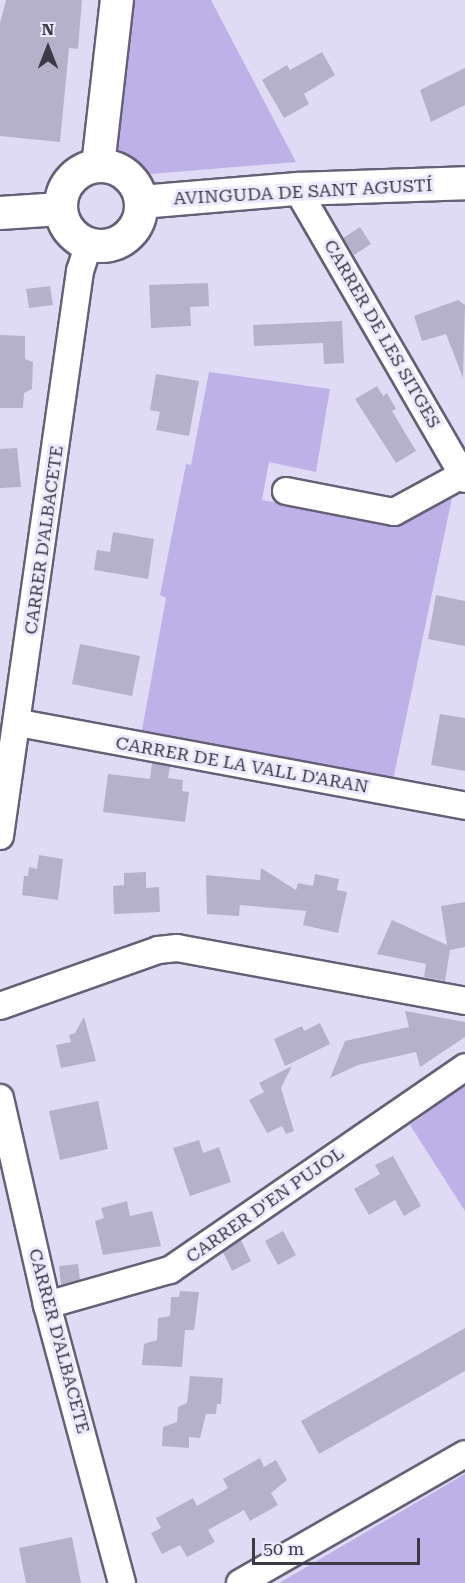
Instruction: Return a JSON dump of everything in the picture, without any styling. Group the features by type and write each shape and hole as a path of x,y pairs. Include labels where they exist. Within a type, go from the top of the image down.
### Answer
{"street":[{"path":"98,166 117,0"},
{"path":"98,166 113,168 127,175 137,187 141,202 136,225 126,237 105,246 89,244 70,231 61,209 71,180 98,166"},
{"name":"AVINGUDA DE SANT AGUSTÍ","path":"141,202 297,189 465,183"},
{"name":"CARRER DE LES SITGES","path":"297,189 464,477"},
{"path":"0,213 61,209"},
{"name":"CARRER D'ALBACETE","path":"0,836 19,723 80,271 89,244"},
{"path":"286,491 394,512 464,477"},
{"name":"CARRER DE LA VALL D'ARAN","path":"19,723 465,806"},
{"path":"0,1006 158,950 177,948 465,1001"},
{"name":"CARRER D'EN PUJOL","path":"47,1305 170,1270 465,1067"},
{"name":"CARRER D'ALBACETE","path":"0,1098 47,1305 122,1583"},
{"path":"240,1583 465,1454"}],"shaded area":[{"path":"130,0 211,0 296,162 151,174 118,149 113,137"},
{"path":"209,372 330,389 316,472 269,462 262,500 379,522 453,493 393,780 142,730 166,598 160,595 186,464 191,465"},
{"path":"465,1085 465,1211 410,1125"},
{"path":"465,1474 465,1583 279,1583"}],"building":[{"path":"6,0 82,0 78,49 69,48 60,142 0,136 0,23"},
{"path":"322,52 335,75 304,94 309,104 284,118 262,80 287,65 290,70"},
{"path":"465,68 465,105 431,122 420,90"},
{"path":"360,227 371,244 354,255 343,238"},
{"path":"208,283 209,306 190,307 191,326 151,328 149,285"},
{"path":"50,286 53,305 29,308 26,289"},
{"path":"458,300 465,305 463,378 446,334 422,341 414,316"},
{"path":"342,321 344,363 324,364 323,343 254,346 253,325"},
{"path":"0,335 25,336 25,359 33,362 32,389 24,393 23,408 0,408"},
{"path":"156,374 199,381 189,436 156,430 160,412 150,410"},
{"path":"377,386 383,396 387,393 396,409 392,411 416,451 396,463 355,399"},
{"path":"17,448 21,487 0,488 0,449"},
{"path":"113,532 154,539 148,579 94,570 97,550 110,552"},
{"path":"436,595 465,601 465,646 428,639"},
{"path":"80,644 140,656 132,696 72,684"},
{"path":"440,714 465,718 465,771 431,765"},
{"path":"152,763 170,766 168,778 183,780 182,791 189,792 185,822 103,812 108,774 150,779"},
{"path":"39,855 63,859 58,900 22,895 24,876 28,876 29,867 37,869"},
{"path":"261,868 296,890 298,883 313,886 315,874 339,879 337,890 347,892 338,933 303,925 306,911 240,905 239,916 207,914 206,875 260,880"},
{"path":"146,872 146,888 159,887 160,912 114,914 113,886 124,885 124,873"},
{"path":"465,902 465,947 450,950 445,981 424,977 426,964 377,954 392,920 447,945 441,906"},
{"path":"405,1011 465,1022 465,1037 420,1067 416,1052 358,1065 330,1078 345,1041 409,1027"},
{"path":"84,1017 96,1061 61,1068 56,1045 71,1042 69,1035 75,1033"},
{"path":"320,1023 330,1044 285,1066 274,1039 302,1026 304,1031"},
{"path":"292,1066 281,1088 294,1131 286,1134 282,1126 267,1133 249,1100 264,1092 259,1083"},
{"path":"98,1101 108,1149 60,1160 49,1111"},
{"path":"199,1140 203,1153 219,1147 231,1182 190,1196 173,1148"},
{"path":"393,1156 421,1206 404,1216 395,1200 369,1215 354,1189 380,1174 375,1165"},
{"path":"127,1201 130,1216 152,1211 161,1246 103,1255 95,1221 104,1218 101,1208"},
{"path":"283,1231 296,1255 278,1265 265,1241"},
{"path":"241,1240 251,1261 232,1271 223,1252"},
{"path":"78,1264 80,1280 61,1285 59,1266"},
{"path":"180,1291 199,1292 194,1330 185,1330 182,1367 142,1365 144,1344 157,1340 158,1318 170,1316 171,1297 179,1297"},
{"path":"465,1328 465,1371 319,1454 301,1421"},
{"path":"190,1376 223,1378 221,1404 217,1404 216,1414 206,1414 200,1438 189,1437 189,1448 162,1446 163,1427 177,1422 178,1407 187,1403"},
{"path":"260,1458 264,1467 276,1460 287,1480 271,1493 278,1505 250,1521 244,1510 208,1530 215,1542 187,1557 180,1545 162,1554 151,1533 161,1528 156,1518 193,1498 197,1506 228,1488 223,1479"},
{"path":"72,1537 81,1583 26,1583 19,1548"}]}
